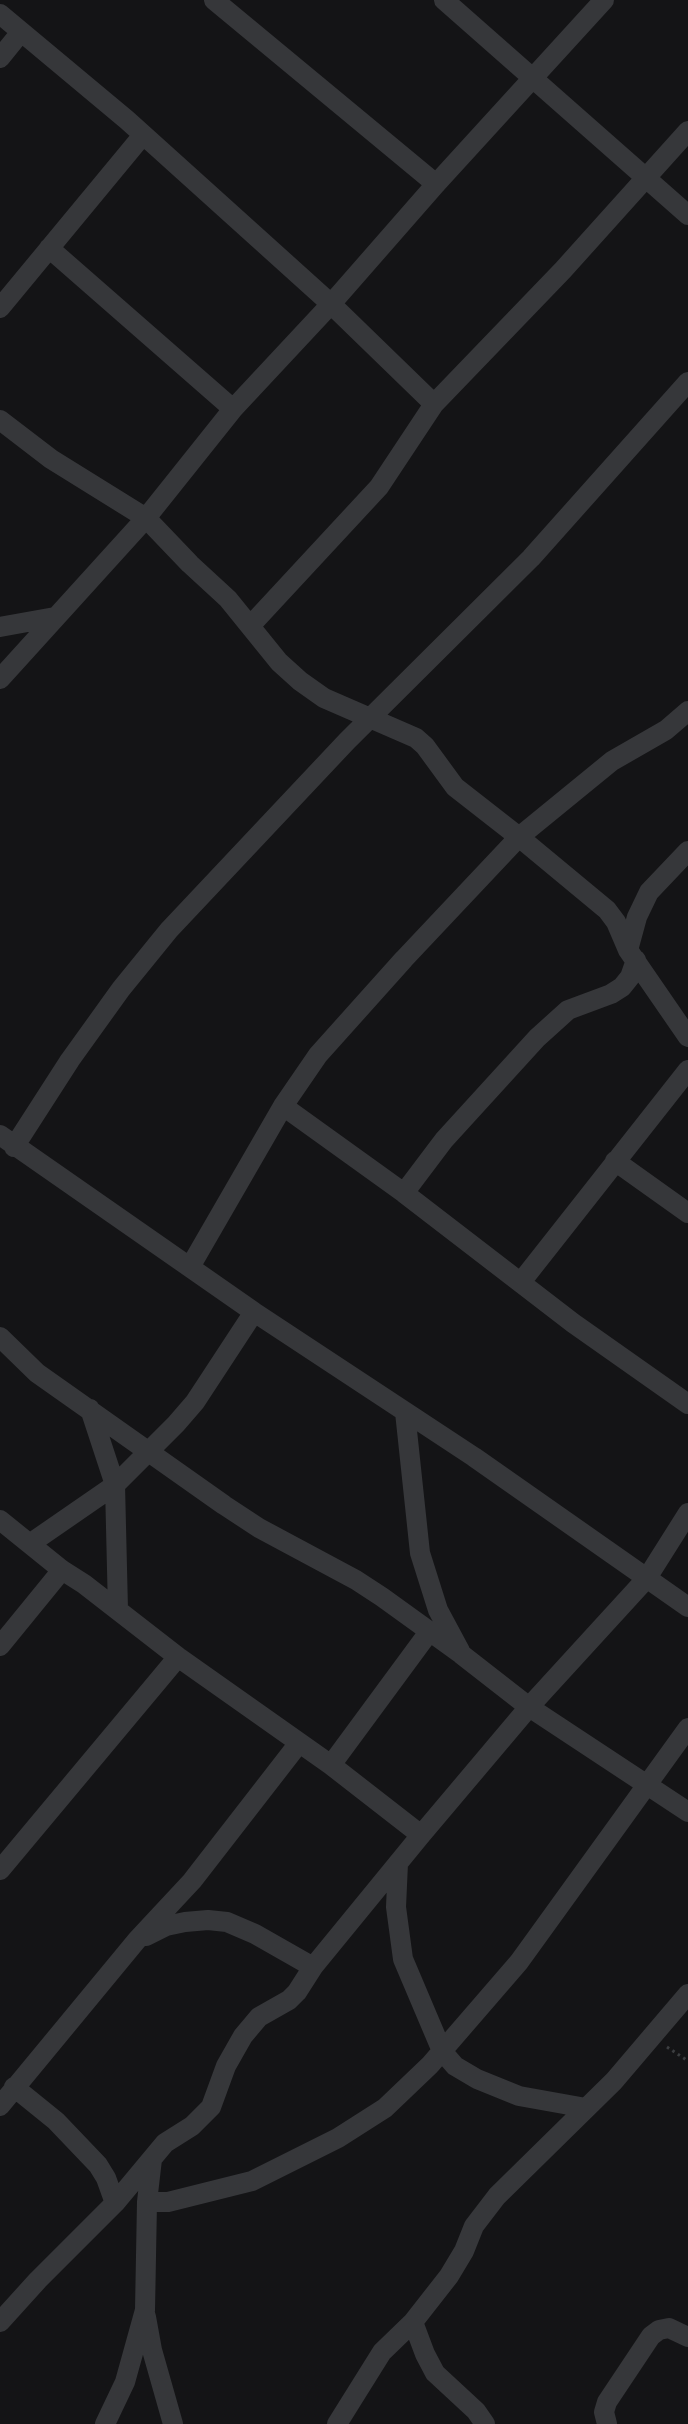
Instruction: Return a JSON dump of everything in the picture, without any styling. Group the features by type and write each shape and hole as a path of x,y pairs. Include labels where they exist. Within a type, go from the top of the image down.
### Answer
{"street":[{"path":"214,0 436,184"},
{"path":"444,0 688,215"},
{"path":"0,679 146,518 233,409 331,304 436,184 604,0"},
{"path":"0,14 144,135 331,304 434,404"},
{"path":"0,58 21,32"},
{"path":"251,625 378,487 434,404 557,277 688,132"},
{"path":"0,308 144,135"},
{"path":"49,248 233,409"},
{"path":"688,382 531,558 346,741 169,930 120,989 70,1060 7,1141 254,1312 406,1412 688,1607"},
{"path":"0,420 51,459 146,518 190,564 228,599 251,625 279,662 300,681 324,698 416,738 425,746 454,787 519,836 607,910 616,922 632,955 660,1000 688,1037"},
{"path":"0,626 55,617"},
{"path":"190,1267 283,1106 318,1056 404,959 519,836 612,761 666,730 688,711"},
{"path":"404,1193 444,1140 537,1038 568,1010 611,994 630,977 637,917 648,892 688,851"},
{"path":"521,1282 688,1070"},
{"path":"283,1106 404,1193 573,1323 688,1404"},
{"path":"616,1161 688,1212"},
{"path":"31,1544 115,1485 150,1450 195,1402 254,1312"},
{"path":"0,1337 37,1373 150,1450 259,1528 356,1580 461,1654 529,1708 688,1812"},
{"path":"90,1409 115,1485 118,1610"},
{"path":"406,1412 415,1519 420,1553 438,1610 461,1654"},
{"path":"0,2322 38,2280 115,2203 165,2143 192,2126 211,2107 226,2066 243,2036 259,2018 289,2000 297,1992 313,1967 421,1834 529,1708 647,1578 688,1513"},
{"path":"0,1520 62,1570 118,1610 178,1657 331,1765 421,1834"},
{"path":"0,1646 62,1570"},
{"path":"331,1765 429,1632"},
{"path":"0,1870 178,1657"},
{"path":"147,2202 168,2202 252,2181 338,2138 385,2108 442,2051 519,1962 688,1728"},
{"path":"0,2106 137,1940 192,1881 299,1744"},
{"path":"398,1863 396,1908 403,1959 442,2051 455,2066 477,2079 519,2096 586,2108"},
{"path":"137,1940 166,1926 185,1922 208,1920 227,1922 271,1942 313,1967"},
{"path":"342,2421 382,2352 413,2322 449,2276 464,2250 474,2226 496,2196 614,2081 688,1994"},
{"path":"14,2087 56,2121 98,2165 106,2178 115,2203"},
{"path":"152,2159 147,2202 145,2310 152,2350 173,2424"},
{"path":"105,2424 125,2382 145,2310"},
{"path":"413,2322 424,2354 435,2373 476,2411 485,2424"},
{"path":"608,2424 604,2412 606,2402 651,2336 659,2330 669,2328 688,2338"}],"path":[{"path":"652,2036 688,2061"}]}
